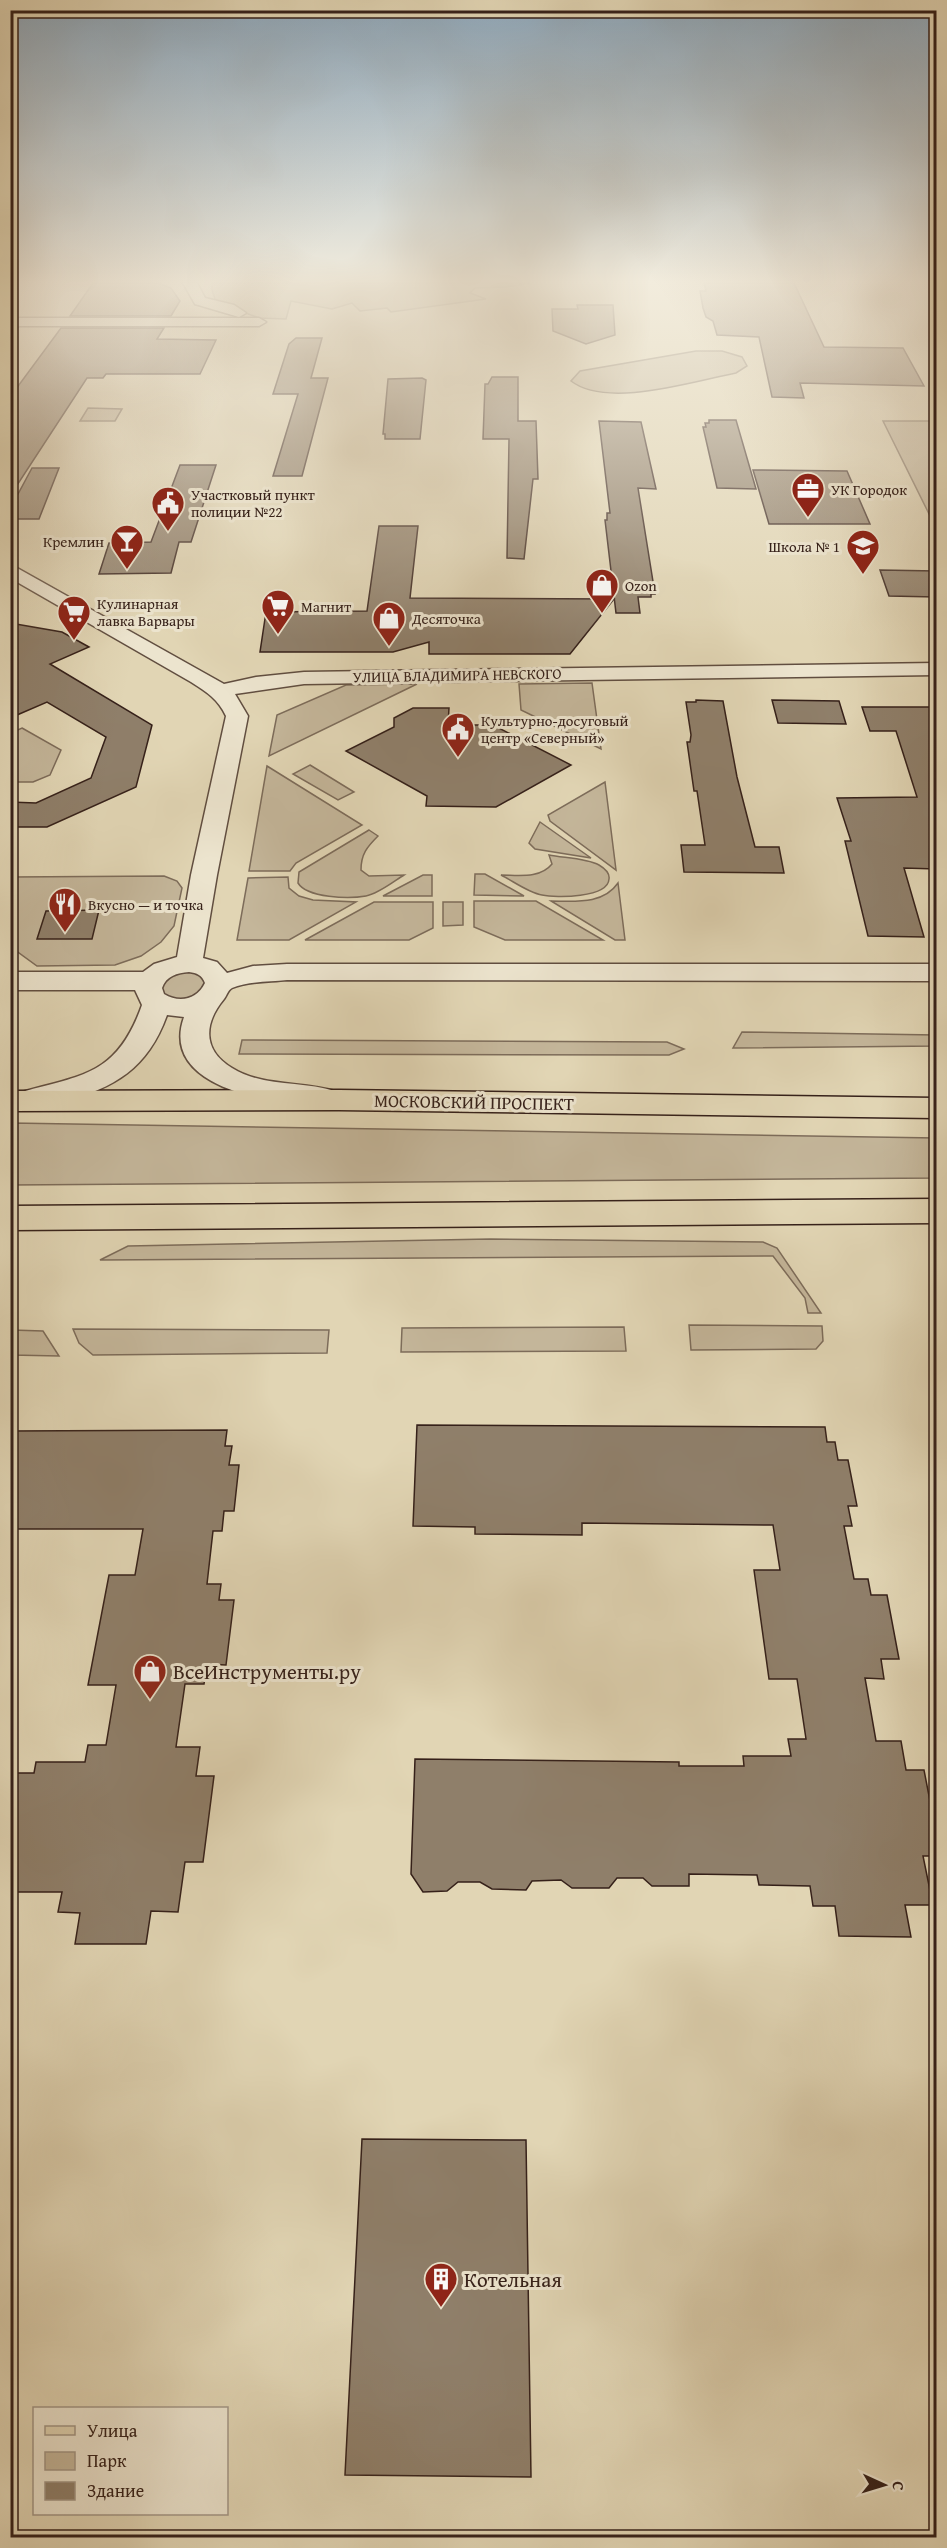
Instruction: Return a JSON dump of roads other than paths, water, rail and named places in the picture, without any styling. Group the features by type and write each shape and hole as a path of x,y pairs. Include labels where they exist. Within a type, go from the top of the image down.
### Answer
{"main road":[{"name":"МОСКОВСКИЙ ПРОСПЕКТ","path":"17,1101 339,1100 936,1108"},
{"path":"10,1218 936,1211"}],"street":[{"path":"10,570 220,691 231,703 237,716 204,875 189,964"},
{"name":"УЛИЦА ВЛАДИМИРА НЕВСКОГО","path":"220,691 256,683 304,678 936,669"},
{"path":"17,1101 88,1086 122,1066 146,1036 154,992 162,970 189,964 198,964 212,971 211,993 195,1027 198,1051 204,1062 214,1072 235,1083 339,1100"},
{"path":"10,981 154,992 184,1008 211,993 253,975 287,972 936,973"}],"place":[{"name":"УК Городок","path":"808,518"},
{"name":"Участковый пункт полиции №22","path":"168,532"},
{"name":"Кремлин","path":"127,570"},
{"name":"Школа № 1","path":"863,575"},
{"name":"Ozon","path":"602,614"},
{"name":"Магнит","path":"278,635"},
{"name":"Кулинарная лавка Варвары","path":"74,641"},
{"name":"Десяточка","path":"389,647"},
{"name":"Культурно-досуговый центр «Северный»","path":"458,758"},
{"name":"Вкусно — и точка","path":"65,933"},
{"name":"ВсеИнструменты.ру","path":"150,1700"},
{"name":"Котельная","path":"441,2308"}]}
